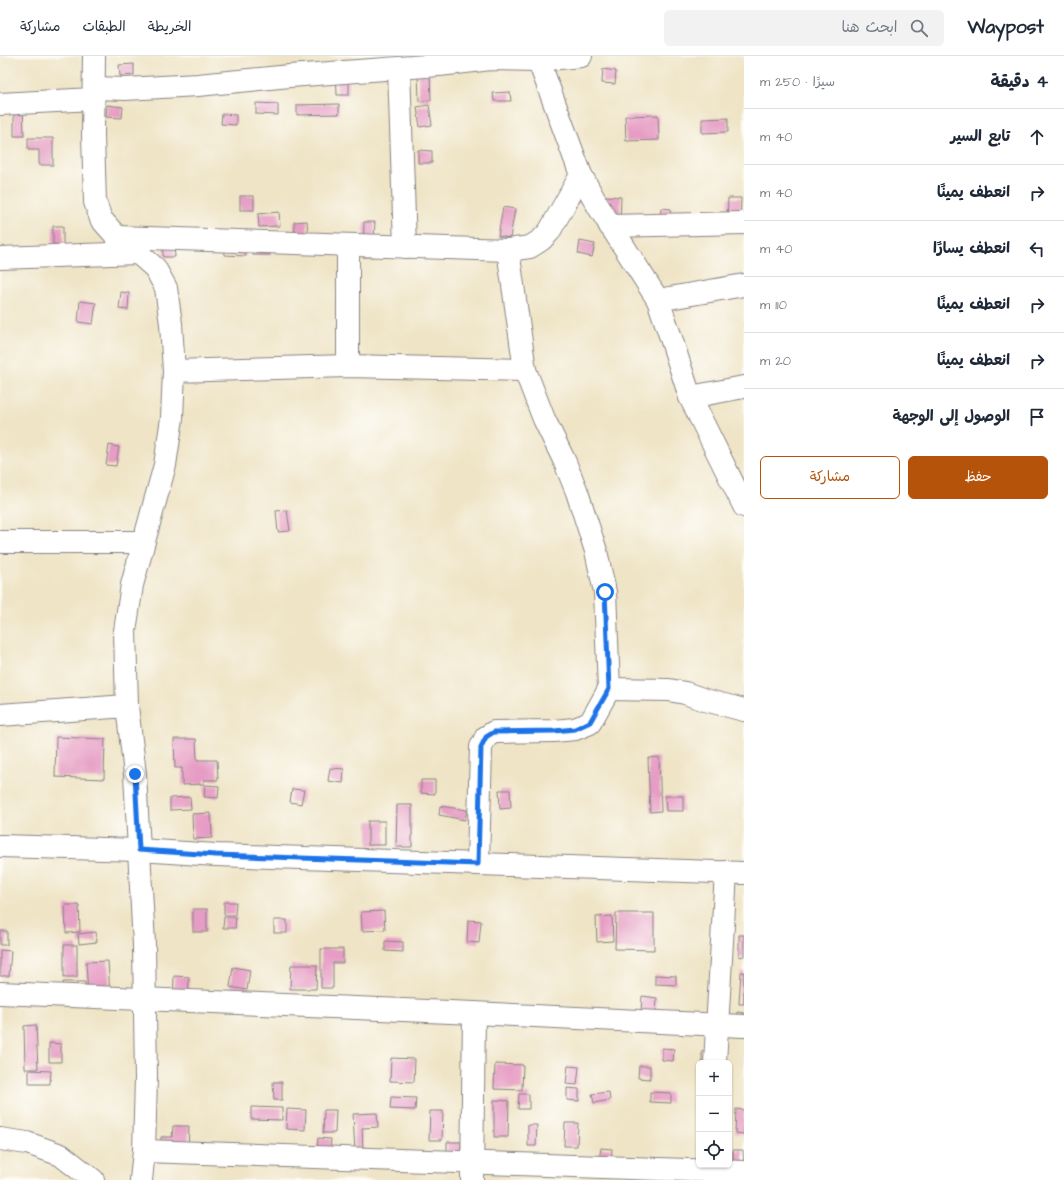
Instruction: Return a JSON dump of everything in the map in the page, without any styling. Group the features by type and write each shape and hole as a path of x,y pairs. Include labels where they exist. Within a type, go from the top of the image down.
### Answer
{"street":[{"path":"94,56 95,202 102,219 117,237 155,268 166,288 171,324 174,371 172,418 165,465 132,585 125,630 126,706 135,774 144,945 146,1078 144,1151 141,1180"},
{"path":"0,104 94,94 125,89 198,85 290,76 439,66 491,60 582,56"},
{"path":"538,58 581,175 610,226 658,300 672,338 690,397 743,502"},
{"path":"398,68 405,247"},
{"path":"117,237 508,250 530,247 541,240 549,232 581,175"},
{"path":"610,226 744,223"},
{"path":"348,245 348,366"},
{"path":"478,864 481,747 486,737 494,732 554,731 575,729 590,722 609,689 605,592 596,551 572,479 544,419 525,370 508,250"},
{"path":"0,258 138,253"},
{"path":"658,300 744,285"},
{"path":"174,371 348,366 525,370"},
{"path":"690,397 744,387"},
{"path":"0,542 143,542"},
{"path":"609,689 669,690 685,693 744,710"},
{"path":"0,716 126,706"},
{"path":"0,846 735,873 716,1025 714,1060"},
{"path":"0,993 744,1026"},
{"path":"472,1171 474,1013"},
{"path":"0,1139 27,1143 61,1155 93,1180"},
{"path":"144,1151 472,1171 709,1168 744,1172"}],"building":[{"path":"134,64 134,75 120,76 119,65"},
{"path":"349,67 349,95 337,95 336,68"},
{"path":"603,69 616,71 615,84 602,83"},
{"path":"418,74 430,74 431,100 419,101"},
{"path":"510,92 511,101 494,101 493,93"},
{"path":"256,103 278,104 278,115 256,114"},
{"path":"339,104 339,114 297,115 297,105"},
{"path":"107,105 123,107 122,118 106,117"},
{"path":"429,105 432,125 420,127 417,107"},
{"path":"23,107 24,136 14,136 14,108"},
{"path":"222,114 236,115 236,125 221,124"},
{"path":"658,115 659,140 626,141 625,116"},
{"path":"728,118 728,132 702,133 702,119"},
{"path":"28,138 53,138 53,165 39,165 39,150 28,150"},
{"path":"418,150 432,151 432,163 418,163"},
{"path":"240,196 254,196 254,210 240,210"},
{"path":"606,196 621,197 620,225 605,224"},
{"path":"728,198 741,198 740,223 727,222"},
{"path":"503,207 515,209 510,238 498,236"},
{"path":"661,208 671,209 669,227 659,226"},
{"path":"279,212 280,226 259,227 258,214"},
{"path":"307,221 308,234 295,234 294,222"},
{"path":"364,222 375,222 373,257 363,257"},
{"path":"53,226 63,226 63,245 53,244"},
{"path":"580,241 595,244 592,257 578,254"},
{"path":"163,244 174,244 175,257 163,257"},
{"path":"253,244 270,244 270,255 253,255"},
{"path":"225,245 246,246 246,256 224,255"},
{"path":"121,292 129,293 128,310 119,309"},
{"path":"80,301 96,303 93,324 78,322"},
{"path":"109,445 119,447 116,466 106,465"},
{"path":"287,510 290,531 278,532 276,511"},
{"path":"56,737 105,739 104,779 55,777"},
{"path":"174,739 196,739 197,760 217,760 218,780 204,780 204,784 182,785 182,768 175,768"},
{"path":"659,757 661,811 650,812 648,758"},
{"path":"330,768 344,769 343,783 328,781"},
{"path":"421,780 435,780 435,794 421,793"},
{"path":"205,785 219,786 218,798 204,797"},
{"path":"292,789 304,790 301,804 290,802"},
{"path":"499,790 510,790 511,808 500,809"},
{"path":"665,796 683,796 683,811 666,811"},
{"path":"190,797 191,809 170,810 170,798"},
{"path":"397,805 412,805 412,847 396,847"},
{"path":"440,806 467,810 465,820 439,815"},
{"path":"211,813 212,838 193,839 192,814"},
{"path":"368,821 385,821 385,845 368,845"},
{"path":"224,902 236,902 235,915 224,915"},
{"path":"65,905 79,905 80,932 66,933"},
{"path":"193,909 207,909 207,932 193,932"},
{"path":"384,911 385,930 362,931 361,912"},
{"path":"616,913 654,913 654,950 615,949"},
{"path":"612,916 613,941 597,942 596,917"},
{"path":"224,917 236,917 235,928 223,928"},
{"path":"274,920 287,920 287,933 274,933"},
{"path":"468,920 481,921 479,943 467,942"},
{"path":"0,931 7,931 7,945 0,945"},
{"path":"96,932 97,942 79,944 78,934"},
{"path":"739,935 744,935 744,956 739,957"},
{"path":"385,941 403,942 403,952 385,951"},
{"path":"64,945 77,945 77,977 64,977"},
{"path":"321,949 343,949 343,963 333,963 333,988 321,988"},
{"path":"0,950 11,951 9,976 0,976"},
{"path":"108,961 110,996 88,997 86,962"},
{"path":"291,965 317,965 316,989 290,989"},
{"path":"233,967 250,970 247,990 230,987"},
{"path":"741,972 744,972 744,1004 739,1004"},
{"path":"655,975 676,976 676,985 655,984"},
{"path":"174,976 189,977 188,1003 173,1002"},
{"path":"63,982 85,982 86,995 64,995"},
{"path":"642,996 657,998 656,1013 641,1012"},
{"path":"737,1012 744,1013 744,1024 736,1024"},
{"path":"36,1025 38,1069 25,1069 24,1026"},
{"path":"49,1043 61,1044 61,1062 49,1062"},
{"path":"662,1048 674,1049 673,1061 662,1060"},
{"path":"702,1051 713,1051 713,1060 702,1060"},
{"path":"391,1058 415,1059 414,1082 390,1081"},
{"path":"495,1064 523,1065 522,1090 494,1089"},
{"path":"568,1066 579,1067 577,1085 566,1084"},
{"path":"639,1066 650,1066 650,1079 638,1078"},
{"path":"29,1070 51,1071 50,1084 29,1084"},
{"path":"273,1082 282,1082 282,1100 274,1100"},
{"path":"567,1088 579,1089 579,1101 567,1100"},
{"path":"609,1092 610,1100 594,1103 592,1094"},
{"path":"650,1092 671,1093 671,1103 650,1102"},
{"path":"519,1094 529,1094 529,1109 518,1109"},
{"path":"391,1097 416,1098 415,1110 390,1109"},
{"path":"494,1100 509,1101 508,1137 494,1137"},
{"path":"251,1107 282,1108 282,1120 251,1119"},
{"path":"287,1109 306,1110 305,1130 286,1129"},
{"path":"736,1109 744,1110 744,1134 735,1133"},
{"path":"324,1110 336,1110 335,1133 323,1133"},
{"path":"430,1111 443,1111 442,1140 429,1140"},
{"path":"377,1113 378,1127 362,1128 363,1151 355,1152 353,1114"},
{"path":"565,1123 578,1123 577,1146 564,1146"},
{"path":"528,1125 537,1125 536,1146 528,1146"},
{"path":"173,1126 189,1126 188,1153 160,1151 161,1137 172,1137"},
{"path":"318,1138 331,1139 330,1150 317,1150"},
{"path":"447,1142 461,1142 460,1155 447,1155"},
{"path":"601,1148 612,1149 611,1161 599,1160"},
{"path":"733,1150 743,1150 744,1177 734,1177"}],"route":[{"path":"135,774 139,850 216,855 478,864 481,747 486,737 494,732 554,731 575,729 590,722 609,689 605,592"}]}
